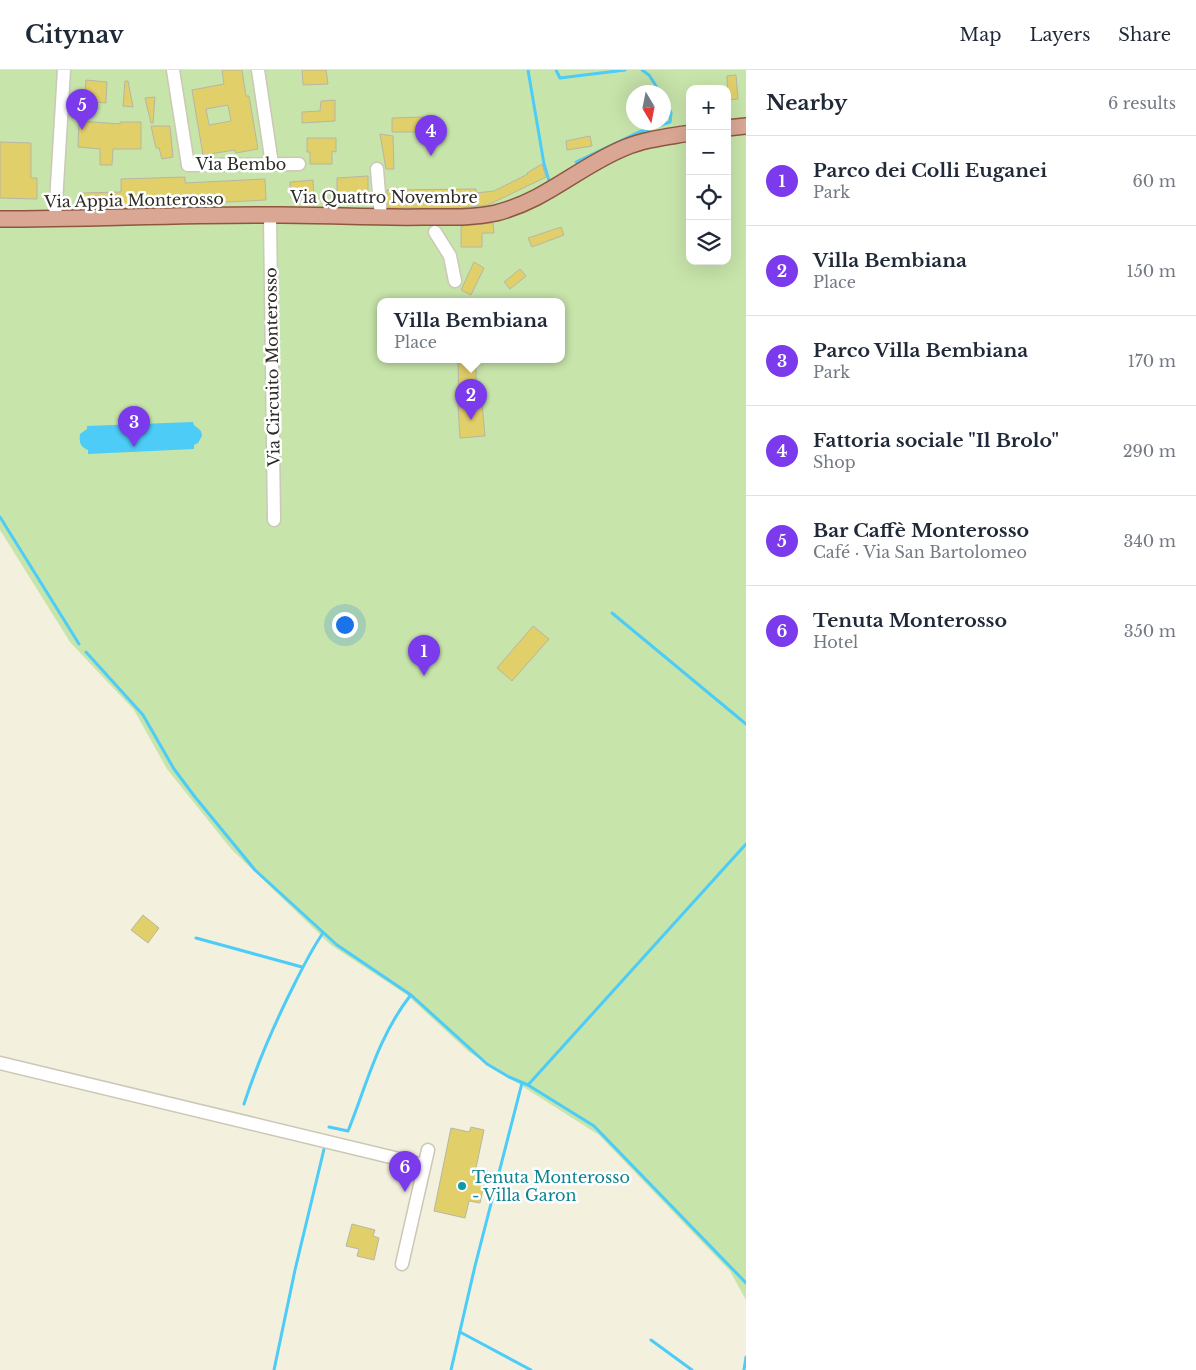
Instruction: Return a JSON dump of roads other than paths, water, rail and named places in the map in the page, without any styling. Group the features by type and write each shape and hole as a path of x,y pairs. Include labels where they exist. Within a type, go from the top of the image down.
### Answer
{"main road":[{"path":"731,128 746,126"},
{"name":"Via Quattro Novembre","path":"270,215 381,218 450,217 495,213 524,204 547,193 599,160 623,148 652,139 686,134"},
{"name":"Via Appia Monterosso","path":"0,219 270,215"}],"street":[{"path":"55,219 64,70"},
{"name":"Via Bembo","path":"174,70 188,165 299,164"},
{"path":"258,70 272,164"},
{"path":"378,169 381,218"},
{"name":"Via Circuito Monterosso","path":"270,215 274,520"},
{"path":"435,232 450,256 455,281"},
{"path":"0,1063 424,1164"},
{"path":"402,1264 428,1150"}],"water":[{"path":"193,422 201,431 202,436 198,443 194,445 194,449 88,454 88,450 80,442 80,434 87,429 87,426"}],"waterway":[{"path":"528,70 544,164 550,184"},
{"path":"556,70 560,78 625,70"},
{"path":"642,70 649,75 655,85"},
{"path":"576,162 645,130"},
{"path":"0,517 79,644"},
{"path":"612,613 746,724"},
{"path":"86,652 143,715 174,769 255,870 337,945 411,995 487,1064 509,1077 528,1085 594,1126 746,1283"},
{"path":"528,1085 746,844"},
{"path":"244,1104 259,1063 288,997 304,964 323,933"},
{"path":"196,938 302,967"},
{"path":"329,1127 348,1131 381,1044 410,996"},
{"path":"451,1370 475,1266 522,1083"},
{"path":"274,1370 295,1270 325,1145"},
{"path":"460,1332 531,1370"},
{"path":"651,1340 692,1370"},
{"path":"744,1370 746,1357"}],"place":[{"name":"Bar Caffè Monterosso","path":"82,130"},
{"name":"Fattoria sociale \"Il Brolo\"","path":"431,156"},
{"name":"Villa Bembiana","path":"471,420"},
{"name":"Parco Villa Bembiana","path":"134,447"},
{"name":"Parco dei Colli Euganei","path":"424,676"},
{"name":"Tenuta Monterosso - Villa Garon","path":"462,1186"},
{"name":"Tenuta Monterosso","path":"405,1192"}]}
